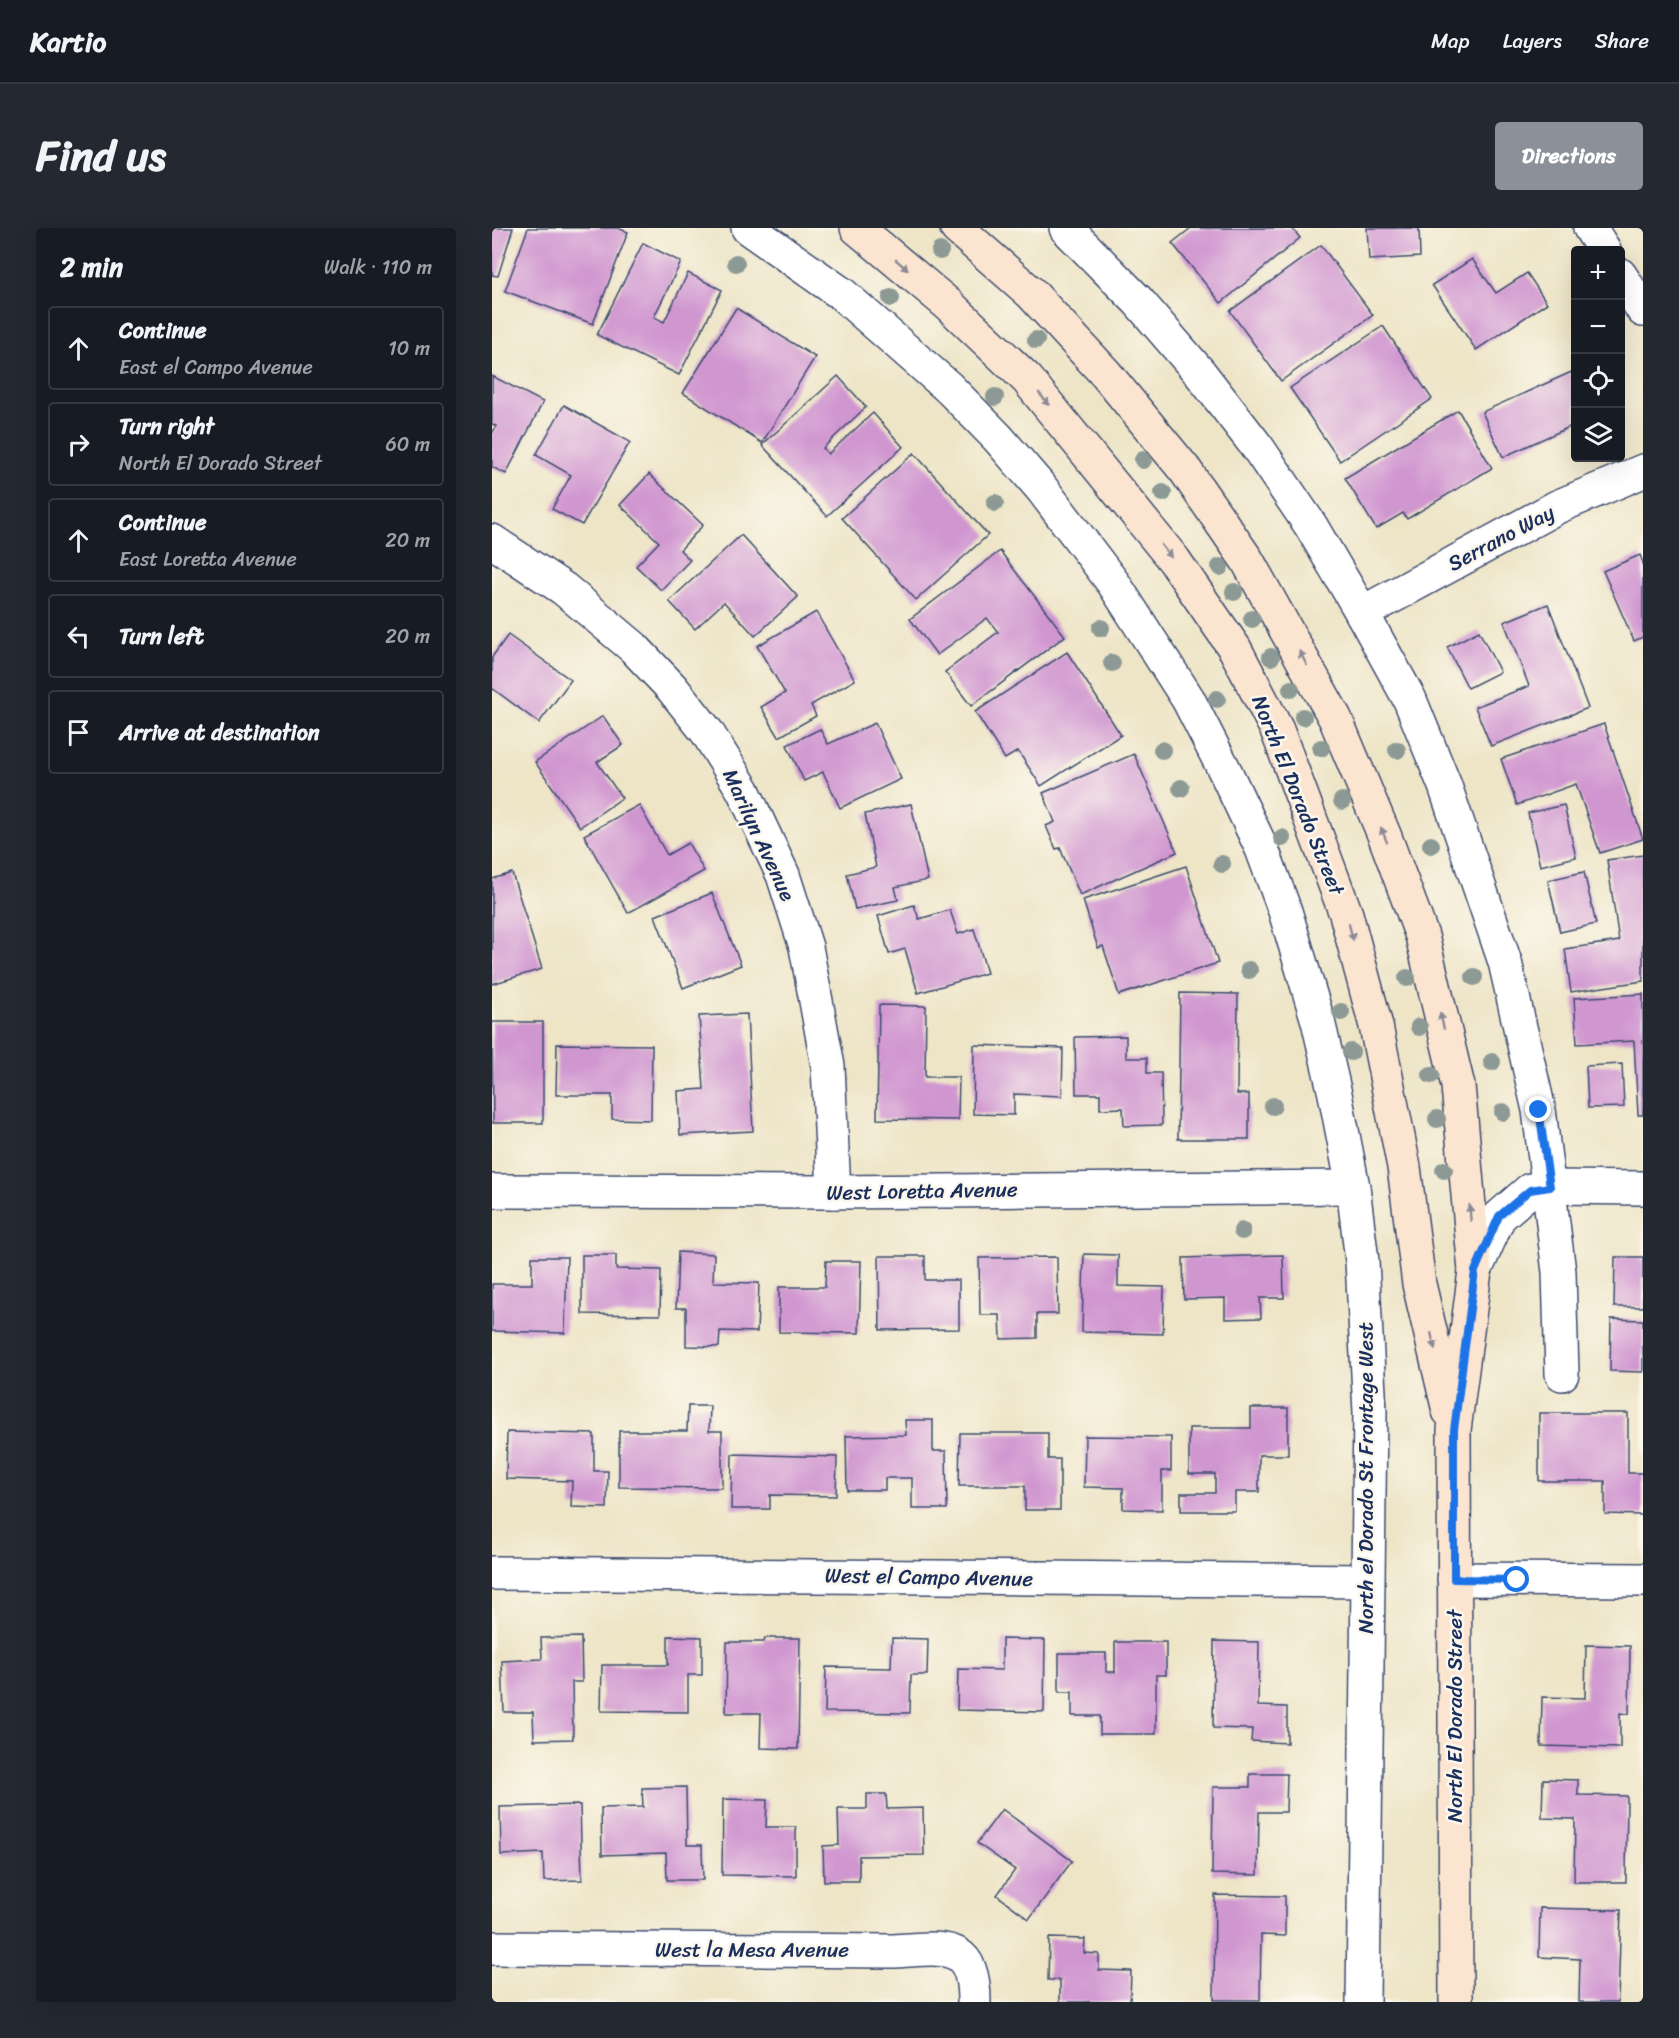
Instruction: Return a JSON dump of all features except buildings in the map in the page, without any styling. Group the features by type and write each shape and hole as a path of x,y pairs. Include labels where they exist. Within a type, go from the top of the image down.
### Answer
{"main road":[{"name":"North El Dorado Street","path":"857,228 949,305 1027,379 1173,560 1235,649 1277,730 1346,914 1376,1026 1404,1167 1419,1284 1454,1430"},
{"name":"North El Dorado Street","path":"957,228 1031,293 1106,374 1185,471 1247,560 1335,718 1385,837 1422,936 1458,1086 1475,1271 1454,1430 1456,2002"}],"street":[{"name":"North el Dorado St Frontage West","path":"748,228 843,294 949,388 998,438 1042,489 1114,584 1182,690 1226,773 1262,849 1285,911 1318,1022 1335,1094 1353,1187 1362,1261 1370,1412 1364,2002"},
{"path":"1066,228 1138,301 1200,373 1258,448 1311,526 1410,700 1445,786 1505,962 1539,1110 1559,1272 1562,1374"},
{"path":"1590,228 1601,246"},
{"path":"1625,283 1643,310"},
{"name":"Serrano Way","path":"1362,613 1557,507 1643,471"},
{"name":"Marilyn Avenue","path":"492,541 564,589 633,647 672,688 708,732 743,790 783,875 806,946 828,1066 834,1192"},
{"name":"West Loretta Avenue","path":"492,1191 834,1192 1353,1187"},
{"path":"1475,1271 1499,1216 1530,1190 1550,1187 1643,1188"},
{"name":"West el Campo Avenue","path":"492,1573 1367,1581"},
{"path":"1454,1579 1643,1581"},
{"name":"West la Mesa Avenue","path":"492,1948 881,1951 944,1949 958,1953 968,1966 974,1990 974,2002"}],"route":[{"path":"1517,1580 1454,1579 1454,1430 1475,1271 1499,1216 1530,1190 1550,1187 1539,1110"}]}
